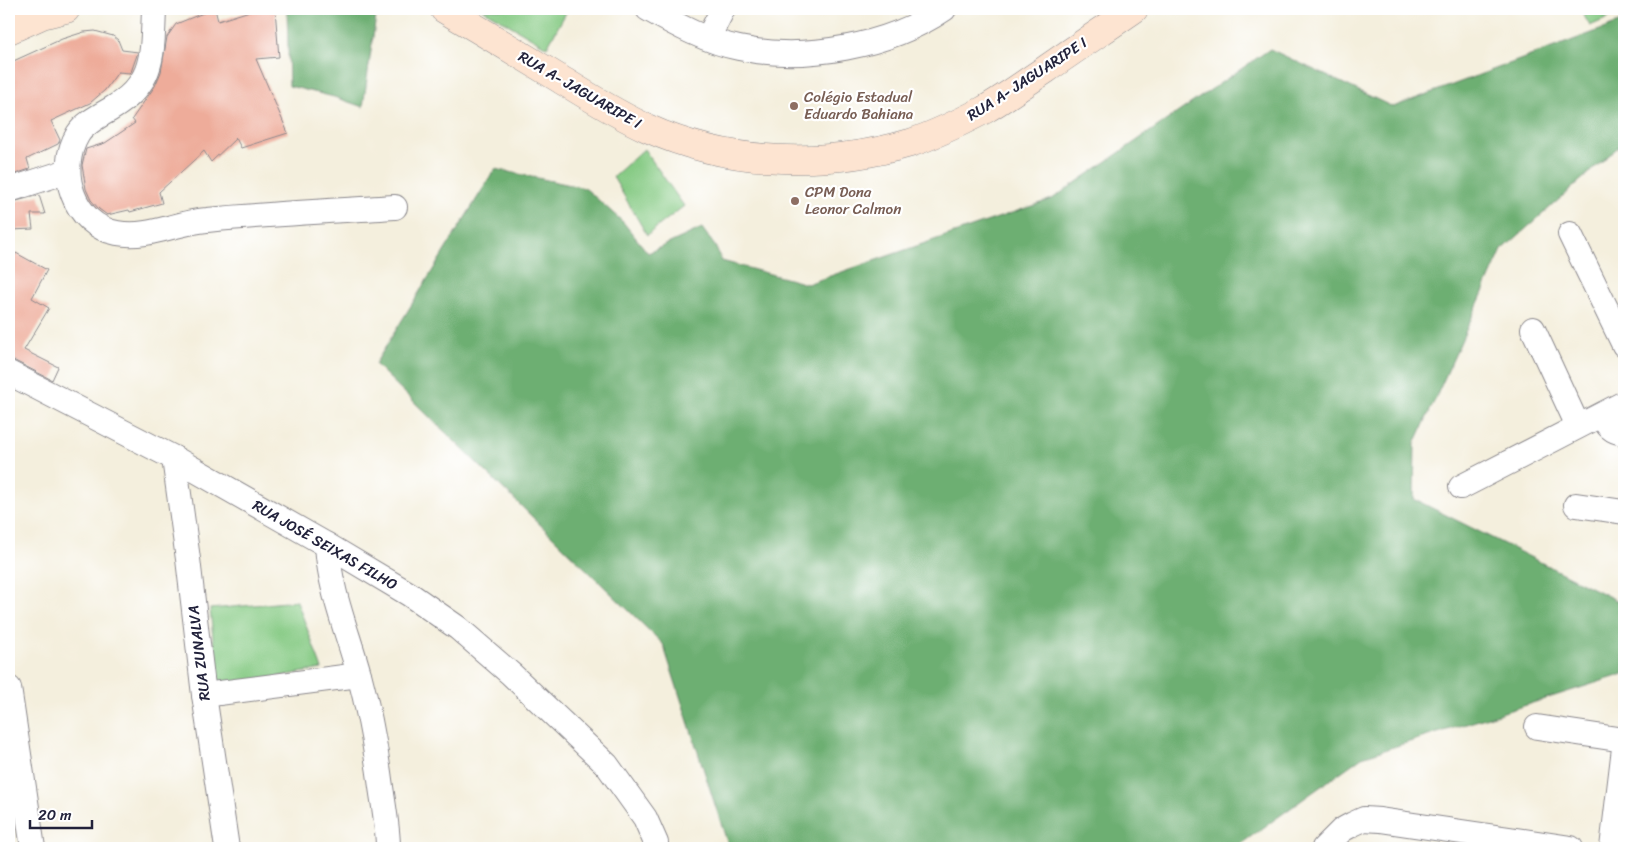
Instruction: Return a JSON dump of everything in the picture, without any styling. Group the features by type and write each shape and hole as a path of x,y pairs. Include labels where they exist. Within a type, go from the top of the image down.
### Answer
{"main road":[{"name":"RUA A- JAGUARIPE I","path":"444,9 613,111 647,128 680,141 713,150 786,160 828,159 868,152 911,142 950,127 985,110 1134,9"},
{"path":"9,30 52,11"}],"street":[{"path":"154,9 150,66 141,84 123,102 91,121 78,133 70,152 69,185 76,203 86,217 100,228 117,234 136,234 204,220 395,207"},
{"path":"648,9 708,38 739,48 778,52 824,52 868,43 930,13"},
{"path":"708,38 723,9"},
{"path":"9,190 68,171"},
{"path":"1570,234 1624,345"},
{"path":"1534,329 1578,426"},
{"name":"RUA JOSÉ SEIXAS FILHO","path":"9,373 174,458 409,594 458,628 511,674 607,765 645,818 656,843 656,848"},
{"path":"1461,487 1624,403"},
{"path":"1602,415 1606,424 1612,430 1624,433"},
{"name":"RUA ZUNALVA","path":"174,458 204,695 226,848"},
{"path":"1576,505 1624,512"},
{"path":"327,545 328,570 359,675 375,743 388,832 388,848"},
{"path":"204,695 359,675"},
{"path":"9,688 33,848"},
{"path":"1537,728 1624,740"},
{"path":"1612,848 1624,748"},
{"path":"1324,848 1342,830 1364,820 1380,820 1571,848"}],"green space":[{"path":"287,9 377,9 363,107 334,97 289,86"},
{"path":"482,9 568,9 547,47"},
{"path":"1580,9 1624,9 1624,11 1590,26"},
{"path":"1624,21 1624,142 1502,250 1415,444 1414,499 1624,604 1624,674 1362,757 1235,848 729,848 663,644 375,364 495,169 585,188 623,222 648,253 702,228 715,246 722,261 807,284 1052,199 1270,49 1393,107"},
{"path":"644,149 684,206 647,235 613,177"},
{"path":"297,601 322,669 218,687 210,609"}],"building":[{"path":"215,9 218,21 256,9 275,9 279,57 256,59 288,133 241,148 236,138 211,162 204,151 159,192 162,203 130,212 129,210 107,215 91,200 86,189 82,165 86,149 105,143 135,123 132,119 155,86 161,72 167,37 176,24"},
{"path":"95,31 113,36 118,40 122,50 138,52 131,72 118,72 105,90 90,103 51,121 60,140 58,144 27,159 30,169 9,176 9,63 62,39 84,32"},
{"path":"39,195 45,214 31,214 33,229 11,230 9,203"},
{"path":"16,253 47,270 32,298 49,308 24,350 58,367 52,380 9,359 9,266"}],"place":[{"name":"Colégio Estadual Eduardo Bahiana","path":"794,106"},
{"name":"CPM Dona Leonor Calmon","path":"795,201"}]}
